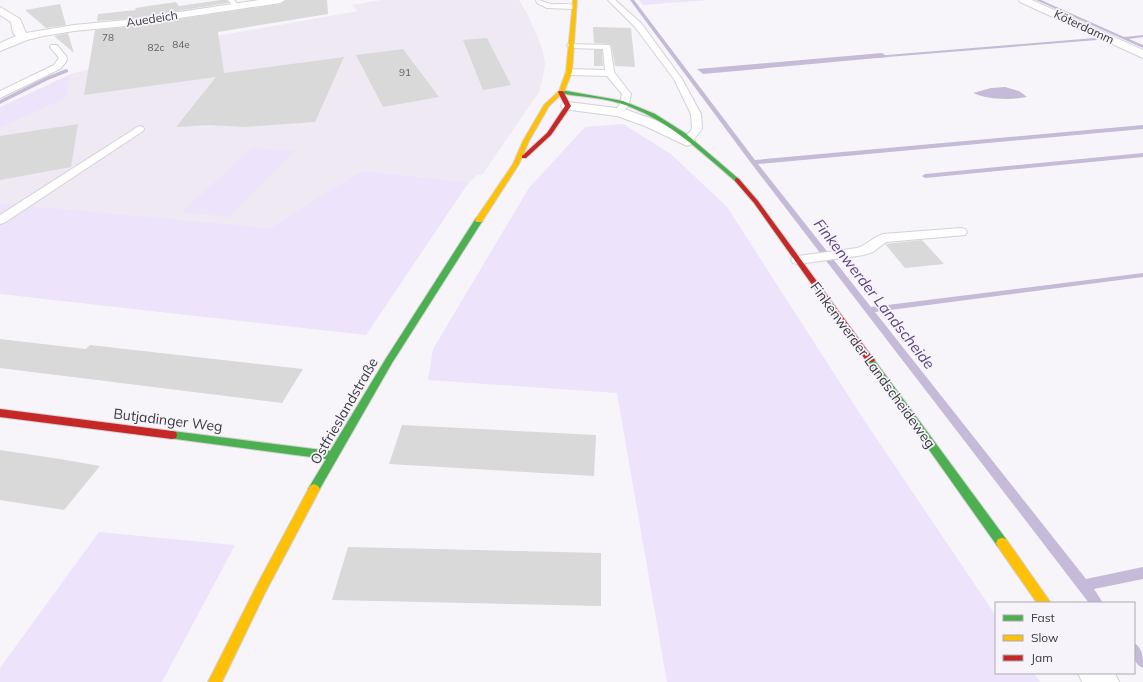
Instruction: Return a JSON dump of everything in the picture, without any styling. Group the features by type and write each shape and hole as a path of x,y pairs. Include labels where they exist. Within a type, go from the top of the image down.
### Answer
{"street":[{"name":"Auedeich","path":"0,47 24,37 74,28 112,25 233,3 280,0"},
{"name":"Köterdamm","path":"1024,0 1143,54"},
{"name":"Ostfrieslandstraße","path":"215,682 333,456 414,319 516,164 526,141 547,104 561,92 569,72 574,3"},
{"path":"0,10 16,21 19,32 24,37"},
{"name":"Finkenwerder Landscheideweg","path":"561,92 599,97 687,141 715,161 740,183 756,202 1044,602"},
{"path":"561,92 568,106"},
{"name":"Ostfrieslandstraße","path":"516,164 540,144 554,129 568,106"},
{"name":"Finkenwerder Landscheideweg","path":"568,106 622,108"},
{"name":"Butjadinger Weg","path":"0,413 333,456"},
{"path":"1096,674 1102,682"}],"lane":[{"path":"539,0 539,2 547,6 574,3"},
{"path":"611,0 638,25 678,79 696,114 697,129 687,141"},
{"path":"571,46 607,47 610,73 625,91 627,98 622,108"},
{"path":"0,95 57,67 62,62 63,58 54,47"},
{"path":"569,72 610,73"},
{"path":"0,220 139,129"},
{"path":"798,260 859,252 868,249 883,238 961,232"}],"shaded area":[{"path":"381,0 519,0 528,15 542,48 545,63 539,92 482,175 478,175 469,182 361,171 272,228 0,203 0,128 65,99 71,74 211,37 358,11 352,5"},
{"path":"639,0 708,0 643,5"},
{"path":"882,53 888,57 703,74 697,69"},
{"path":"71,74 65,99 0,128 0,107"},
{"path":"1005,87 1019,91 1027,97 1000,99 973,93 991,88"},
{"path":"623,124 671,154 727,207 864,420 995,615 995,674 1035,674 1040,682 667,682 617,393 428,380 433,349 529,188 585,127"},
{"path":"252,148 294,151 229,217 182,212"},
{"path":"361,171 469,182 366,335 0,294 0,203 271,228"},
{"path":"99,532 235,545 162,682 0,682 0,668"}],"building":[{"path":"227,0 228,3 126,19 97,21 98,14 136,10 135,8 176,2 179,6"},
{"path":"286,0 327,0 328,14 218,32 224,73 344,57 315,122 244,127 208,125 176,127 216,77 84,95 95,30 126,27 280,4"},
{"path":"60,4 66,25 46,28 25,10"},
{"path":"593,27 631,28 635,67 615,66 611,44 594,43"},
{"path":"68,33 74,53 54,36"},
{"path":"487,38 511,85 483,90 463,40"},
{"path":"403,49 439,97 383,107 356,55"},
{"path":"594,50 602,50 603,66 594,66"},
{"path":"78,124 71,167 0,180 0,136"},
{"path":"922,240 944,264 905,268 885,244"},
{"path":"0,339 86,349 90,345 303,369 282,403 0,368"},
{"path":"402,425 596,435 594,476 389,464"},
{"path":"0,450 100,466 64,510 0,500"},
{"path":"348,547 601,553 601,606 332,600"}],"waterway":[{"name":"Finkenwerder Landscheide","path":"632,0 753,162"},
{"path":"1038,0 1143,47"},
{"path":"1125,38 1143,36"},
{"path":"875,57 1095,39"},
{"path":"0,102 46,79 66,71"},
{"path":"753,162 1143,127"},
{"path":"925,176 1143,155"},
{"name":"Finkenwerder Landscheide","path":"753,162 868,310"},
{"path":"868,310 1143,275"},
{"name":"Finkenwerder Landscheide","path":"868,310 1096,602"},
{"path":"1083,585 1143,573"},
{"name":"Finkenwerder Landscheide","path":"1135,651 1143,661"}],"traffic: fast":[{"path":"561,92 599,97 621,102 653,115 683,135 737,180"},
{"path":"314,489 388,362 479,220"},
{"path":"870,360 1002,543"},
{"path":"172,435 333,456"}],"traffic: slow":[{"path":"479,220 516,164 526,141 547,105 561,92 569,72 575,0"},
{"path":"215,682 261,589 314,489"},
{"path":"1002,543 1044,602"}],"traffic: jam":[{"path":"524,157 549,134 568,106 561,92"},
{"path":"737,180 756,202 870,360"},
{"path":"0,413 172,435"}]}
